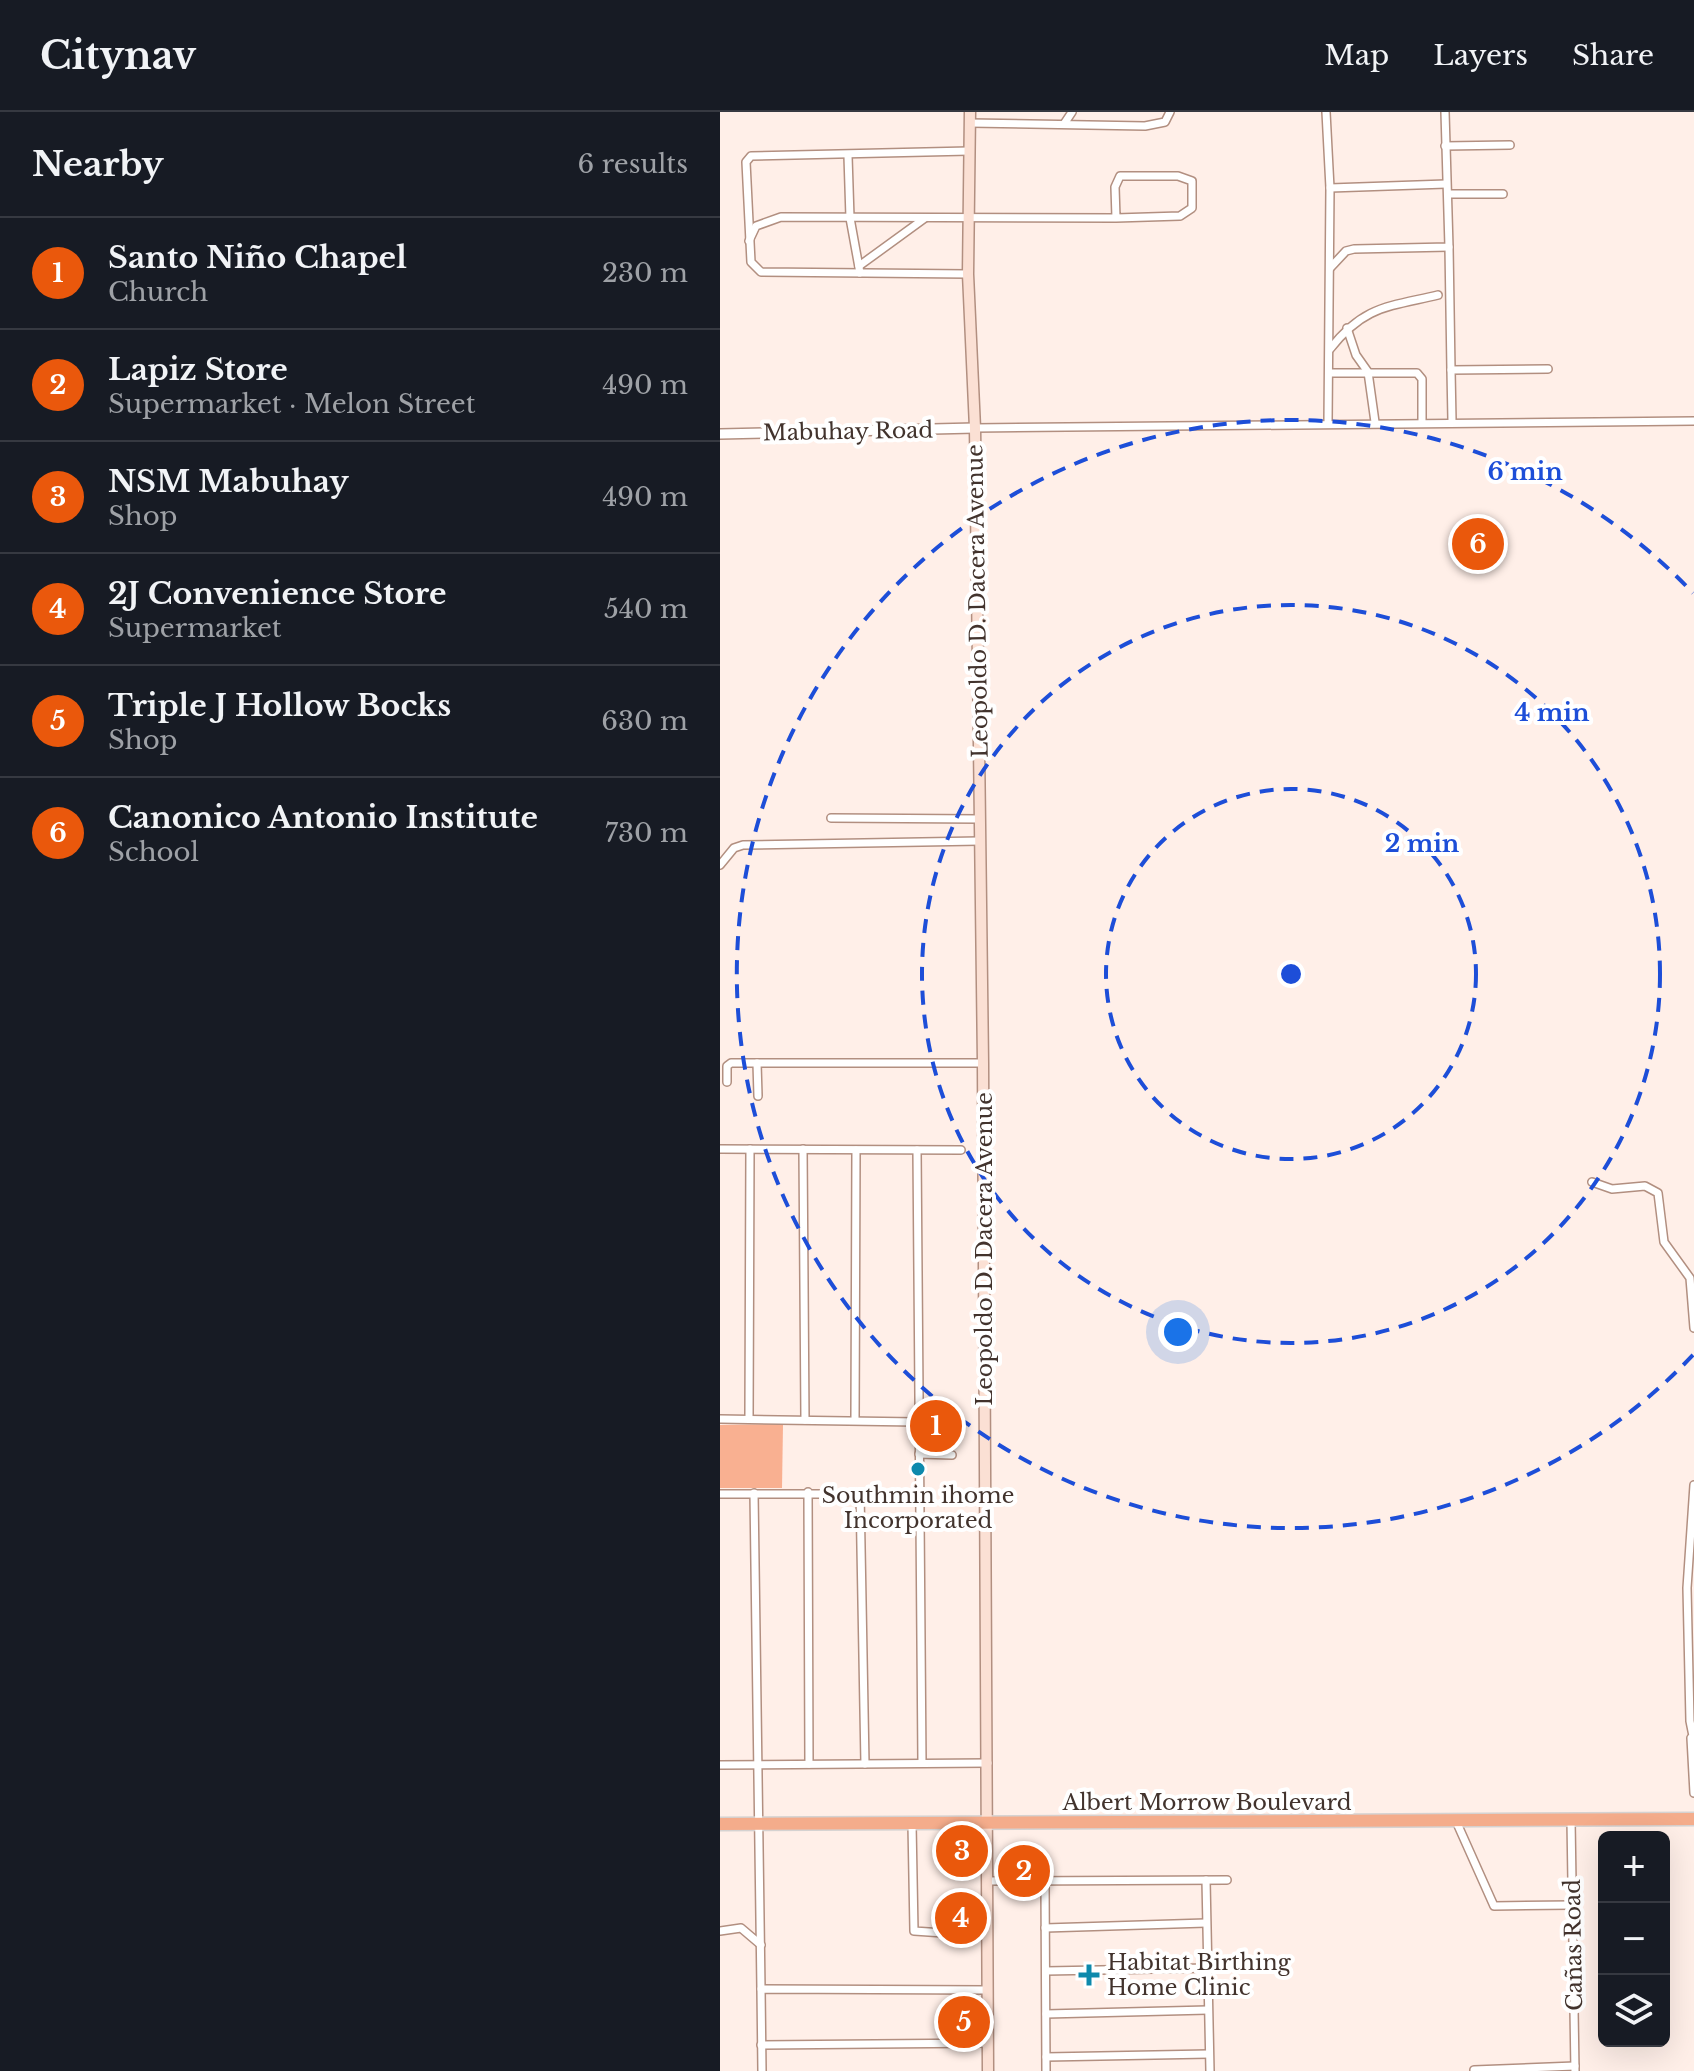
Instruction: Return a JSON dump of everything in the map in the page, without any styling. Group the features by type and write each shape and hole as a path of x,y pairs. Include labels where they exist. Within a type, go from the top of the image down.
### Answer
{"highway":[{"name":"Albert Morrow Boulevard","path":"720,1824 1694,1819"}],"main road":[{"name":"Leopoldo D. Dacera Avenue","path":"970,117 968,274 975,428 983,1063 988,2071"}],"street":[{"path":"1064,124 1072,112"},
{"path":"970,117 1064,124 1154,125 1165,122 1170,112"},
{"path":"1326,112 1330,188 1328,423"},
{"path":"1445,112 1452,421"},
{"path":"1445,146 1510,145"},
{"path":"968,274 860,269 761,272 751,262 746,159 969,151"},
{"path":"848,156 850,218 860,269"},
{"path":"749,241 756,226 773,218 1116,218 1185,215 1192,208 1192,181 1178,176 1120,176 1115,187 1116,218"},
{"path":"1330,188 1446,184"},
{"path":"1448,194 1503,194"},
{"path":"860,269 926,217"},
{"path":"1330,268 1346,251 1354,249 1449,247"},
{"path":"1330,349 1347,328 1380,309 1438,295"},
{"path":"1347,328 1356,355 1368,372 1375,422"},
{"path":"1451,370 1548,369"},
{"path":"1329,373 1411,371 1419,375 1422,421"},
{"path":"975,428 1422,421 1694,421"},
{"name":"Mabuhay Road","path":"720,434 975,428"},
{"path":"831,818 980,819"},
{"path":"720,865 734,848 743,845 980,841"},
{"path":"757,1063 758,1096"},
{"path":"727,1082 728,1064 983,1063"},
{"path":"720,1149 961,1150"},
{"path":"749,1419 750,1149"},
{"path":"803,1149 805,1420"},
{"path":"855,1420 856,1150"},
{"path":"917,1150 922,1763"},
{"path":"1592,1182 1612,1189 1645,1186 1658,1193 1664,1242 1690,1278 1694,1328"},
{"path":"720,1419 917,1422"},
{"path":"919,1454 952,1455"},
{"path":"1694,1485 1687,1588 1694,1793"},
{"path":"808,1492 809,1764"},
{"path":"754,1493 762,2071"},
{"path":"860,1493 865,1764"},
{"path":"720,1494 919,1494"},
{"path":"720,1765 988,1763"},
{"name":"Cañas Road","path":"1571,1820 1575,2068"},
{"path":"1456,1821 1494,1906 1572,1905"},
{"path":"912,1824 914,1931 988,1936"},
{"path":"1206,1880 1210,2071"},
{"path":"988,1881 1227,1880"},
{"path":"1045,1882 1046,2071"},
{"path":"1045,1928 1206,1923"},
{"path":"720,1931 741,1928 761,1945"},
{"path":"1046,1971 1208,1968"},
{"path":"761,1989 988,1990"},
{"path":"1046,2014 1208,2010"},
{"path":"761,2045 988,2043"},
{"path":"1046,2057 1209,2054"},
{"path":"1474,2070 1575,2068"}],"shaded area":[{"path":"783,1424 782,1488 720,1488 720,1425"}],"place":[{"name":"Canonico Antonio Institute","path":"1478,544"},
{"name":"Santo Niño Chapel","path":"936,1426"},
{"name":"Southmin ihome Incorporated","path":"918,1469"},
{"name":"NSM Mabuhay","path":"962,1851"},
{"name":"Lapiz Store","path":"1024,1871"},
{"name":"2J Convenience Store","path":"961,1918"},
{"name":"Habitat Birthing Home Clinic","path":"1089,1975"},
{"name":"Triple J Hollow Bocks","path":"964,2022"}]}
